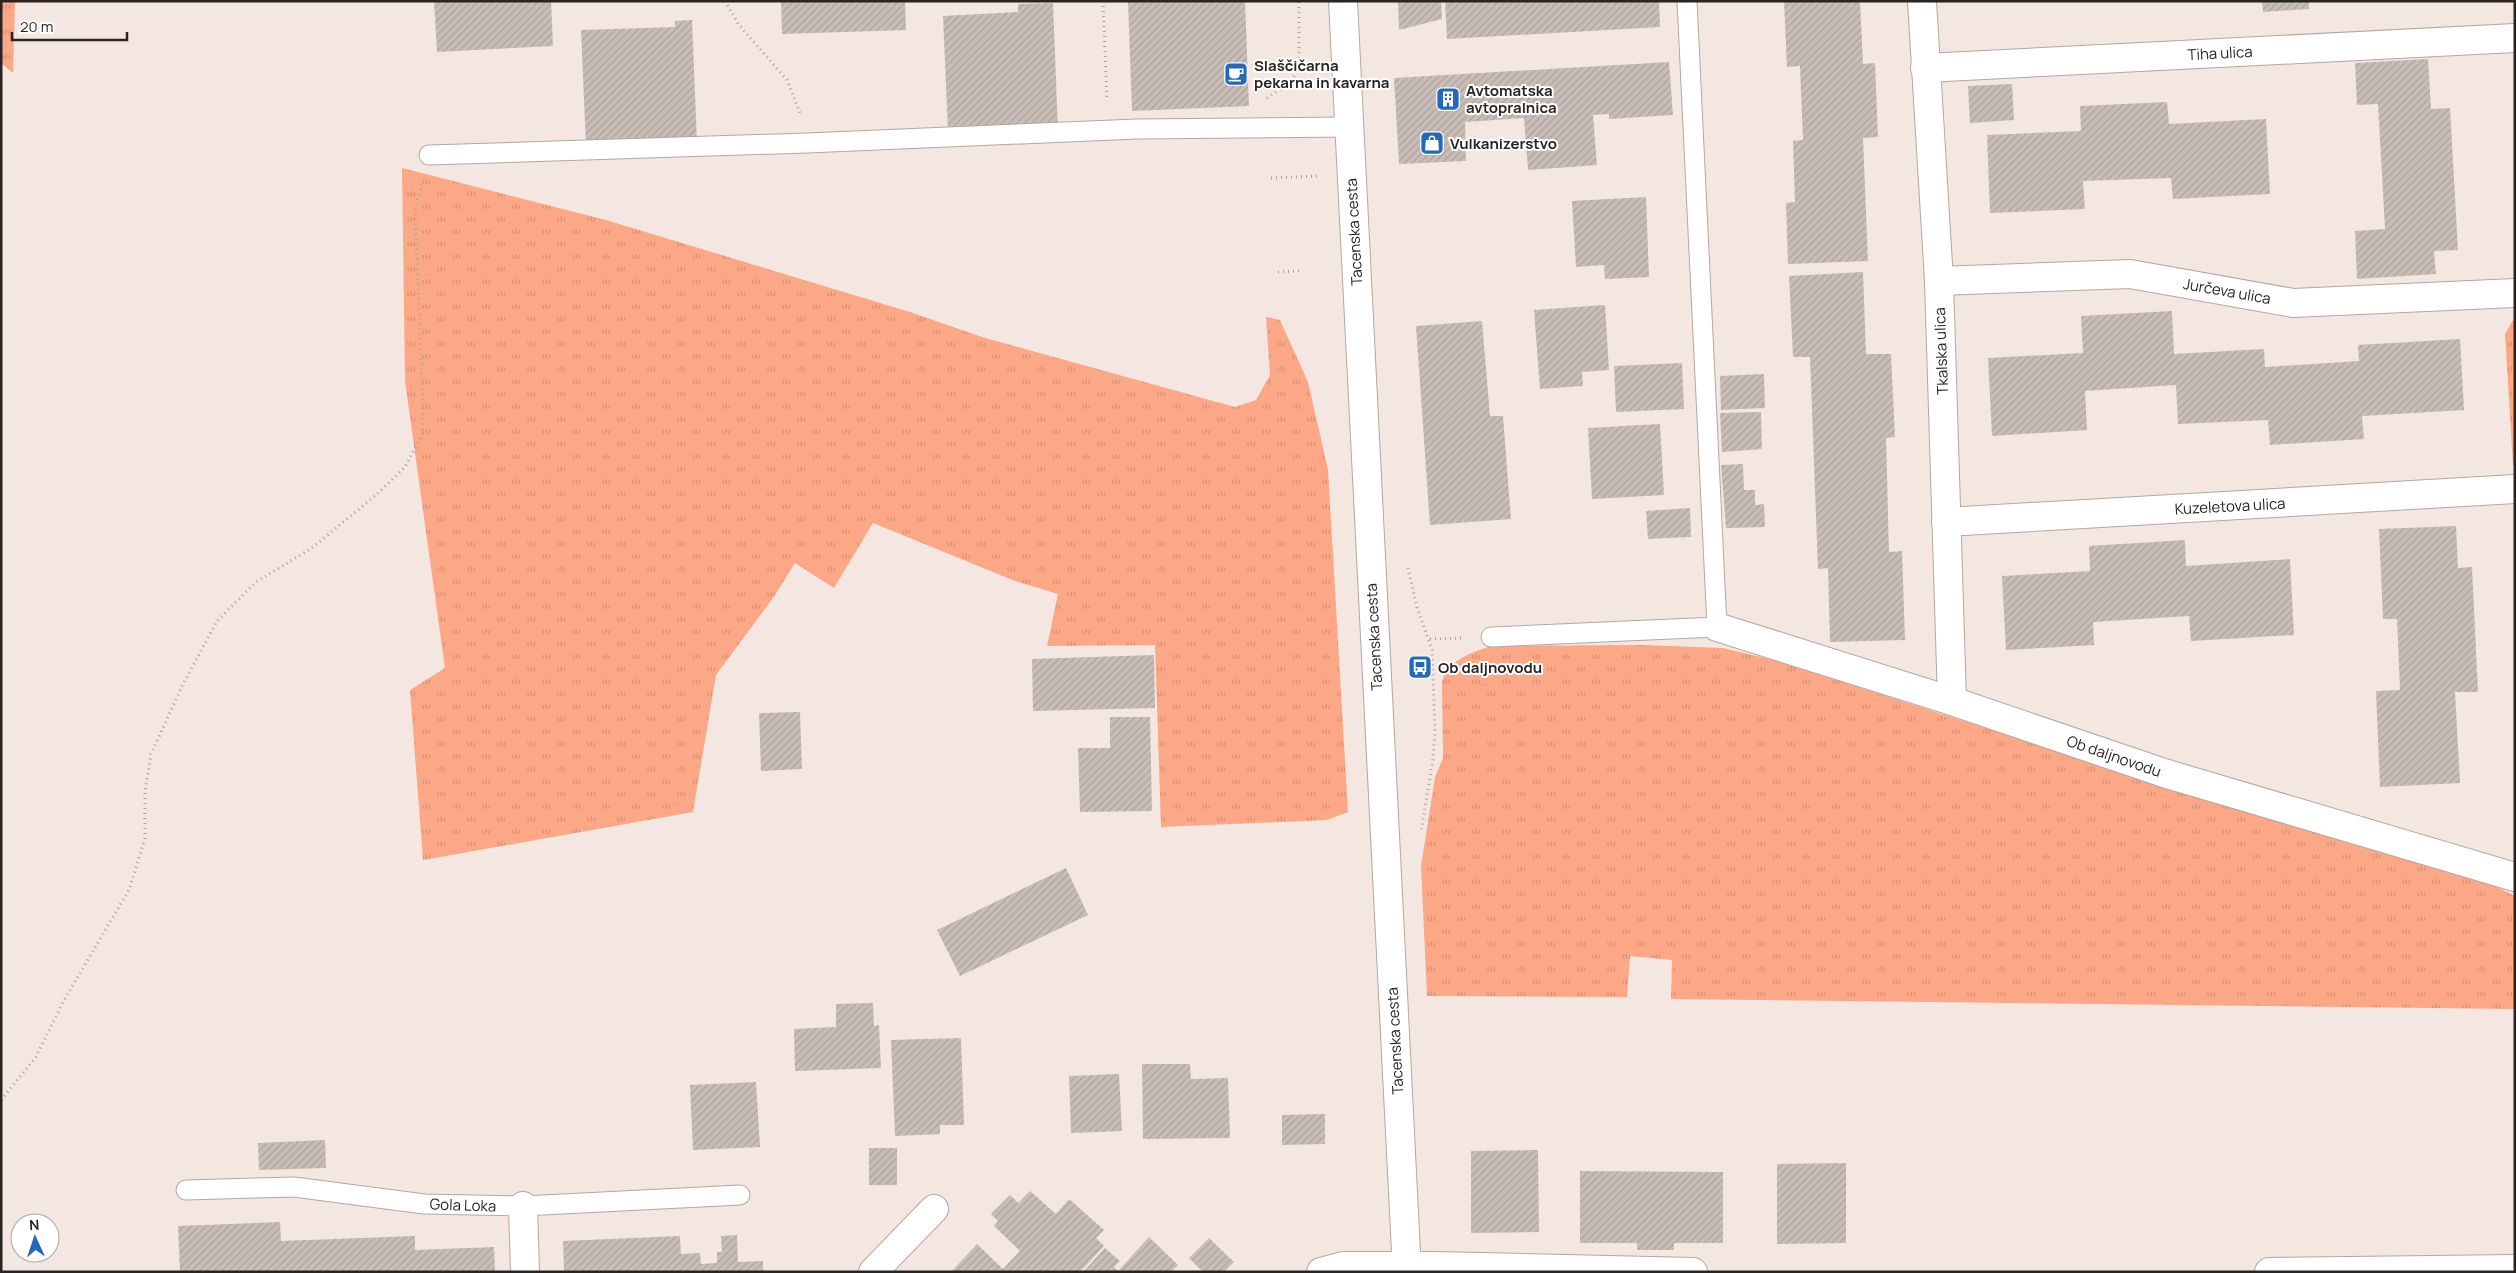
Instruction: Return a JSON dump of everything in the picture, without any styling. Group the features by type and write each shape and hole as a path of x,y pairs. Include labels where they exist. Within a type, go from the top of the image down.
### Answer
{"street":[{"name":"Tacenska cesta","path":"1343,1 1406,1269"},
{"name":"Tkalska ulica","path":"1922,1 1939,281 1952,701"},
{"name":"Tiha ulica","path":"1925,68 2515,38"},
{"name":"Jurčeva ulica","path":"1939,281 2130,274 2293,303 2515,293"},
{"name":"Kuzeletova ulica","path":"1946,522 2515,489"},
{"name":"Ob daljnovodu","path":"1717,627 1952,701 2164,773 2515,877"},
{"path":"523,1206 525,1272"},
{"path":"873,1272 934,1209"},
{"path":"1321,1272 1344,1266 1406,1269 1693,1272"},
{"path":"2269,1272 2515,1269"}],"lane":[{"path":"1491,637 1717,627 1687,1"},
{"path":"429,155 1109,131 1349,127"},
{"name":"Gola Loka","path":"186,1190 294,1187 424,1204 523,1206 740,1195"}],"path":[{"path":"725,1 739,25 787,80 799,106 806,143"},
{"path":"1103,1 1109,131"},
{"path":"1266,104 1268,97 1285,88 1298,72 1300,55 1299,1"},
{"path":"1,1100 36,1057 63,1002 129,890 145,838 145,792 151,754 184,684 217,621 256,582 312,548 377,494 405,467 422,435 423,407 415,209 429,155"},
{"path":"1278,272 1299,271"},
{"path":"1414,667 1433,666"}],"green space":[{"path":"1,1 15,1 13,73 1,63"},
{"path":"402,168 606,220 910,312 982,337 1235,407 1256,400 1270,375 1266,317 1280,320 1308,382 1328,470 1348,812 1327,820 1161,827 1155,645 1047,646 1058,594 1015,581 873,523 834,588 795,563 773,598 716,675 693,812 423,860 410,690 445,668 405,381"},
{"path":"2513,320 2515,322 2515,465 2513,465 2505,334"},
{"path":"1644,645 1723,648 1803,667 1861,688 2144,779 2489,883 2515,896 2515,1009 1671,999 1672,960 1630,956 1627,997 1427,996 1421,866 1435,777 1443,758 1442,681 1446,673 1450,667 1462,658 1491,646"}],"building":[{"path":"434,1 551,1 553,46 437,52"},
{"path":"781,1 905,1 906,30 782,34"},
{"path":"1128,1 1245,1 1249,106 1132,111"},
{"path":"1398,1 1441,1 1442,19 1399,30"},
{"path":"1445,1 1659,1 1660,27 1447,39"},
{"path":"1784,1 1860,1 1863,64 1875,63 1878,137 1863,138 1868,261 1788,264 1786,203 1795,202 1793,141 1803,140 1800,66 1787,67"},
{"path":"2262,1 2309,1 2309,9 2263,12"},
{"path":"1053,3 1058,131 948,131 943,16 1018,12 1018,4"},
{"path":"692,20 697,144 586,146 581,30 675,27 675,21"},
{"path":"2428,59 2431,109 2450,108 2458,250 2434,251 2436,274 2357,279 2355,231 2385,229 2378,104 2357,105 2355,63"},
{"path":"1669,62 1673,115 1609,119 1609,114 1593,115 1597,165 1528,170 1524,118 1465,122 1466,161 1399,164 1394,78"},
{"path":"2012,84 2014,120 1970,123 1968,86"},
{"path":"2167,102 2169,124 2266,119 2270,194 2173,199 2171,178 2083,181 2085,209 1990,213 1987,135 2081,131 2080,106"},
{"path":"1646,197 1649,277 1605,279 1604,265 1576,267 1572,201"},
{"path":"1863,272 1866,354 1891,354 1895,437 1886,438 1889,552 1902,551 1905,640 1830,642 1828,568 1818,569 1810,357 1793,357 1789,276"},
{"path":"1605,305 1609,370 1582,372 1583,386 1540,389 1534,310"},
{"path":"2172,311 2174,354 2264,349 2265,367 2359,361 2358,345 2460,339 2464,410 2362,416 2364,439 2270,445 2268,420 2178,424 2176,385 2085,391 2087,430 1992,436 1988,358 2083,353 2081,316"},
{"path":"1482,321 1490,416 1503,416 1511,519 1430,525 1416,326"},
{"path":"1682,363 1684,409 1616,412 1614,366"},
{"path":"1764,374 1765,408 1721,410 1720,376"},
{"path":"1761,412 1762,449 1722,452 1720,413"},
{"path":"1660,424 1664,495 1592,499 1588,428"},
{"path":"1743,464 1744,490 1755,490 1755,505 1764,504 1765,527 1726,528 1721,465"},
{"path":"1690,508 1691,537 1648,539 1646,511"},
{"path":"2456,526 2458,568 2472,567 2478,692 2455,692 2460,783 2380,787 2376,691 2400,690 2397,619 2383,619 2379,529"},
{"path":"2185,540 2186,566 2290,559 2294,635 2191,641 2189,616 2093,622 2094,645 2006,650 2002,576 2090,571 2089,546"},
{"path":"1154,655 1155,708 1033,711 1032,659"},
{"path":"800,712 802,769 761,771 759,713"},
{"path":"1110,717 1150,717 1152,811 1080,812 1078,748 1110,748"},
{"path":"1066,868 1088,915 960,976 937,930"},
{"path":"873,1003 874,1026 879,1025 881,1068 795,1071 794,1029 836,1027 836,1004"},
{"path":"961,1038 964,1125 940,1125 940,1134 895,1136 891,1040"},
{"path":"1142,1064 1190,1064 1191,1079 1228,1078 1230,1138 1143,1139"},
{"path":"1119,1074 1122,1131 1071,1133 1069,1076"},
{"path":"756,1082 760,1147 693,1150 690,1085"},
{"path":"1325,1114 1325,1144 1282,1145 1282,1115"},
{"path":"325,1140 326,1168 259,1170 258,1143"},
{"path":"869,1148 897,1148 897,1185 869,1185"},
{"path":"1538,1150 1539,1232 1471,1233 1471,1151"},
{"path":"1846,1163 1846,1243 1777,1244 1777,1164"},
{"path":"1580,1171 1723,1172 1723,1243 1674,1243 1674,1250 1637,1250 1637,1243 1580,1243"},
{"path":"1030,1191 1056,1214 1069,1199 1104,1230 1096,1238 1104,1246 1080,1272 951,1272 977,1244 1003,1269 1020,1251 994,1226 998,1221 991,1214 1010,1195 1018,1203"},
{"path":"280,1222 281,1241 415,1236 415,1250 494,1247 495,1272 180,1272 178,1226"},
{"path":"737,1235 738,1262 763,1261 763,1272 564,1272 563,1241 680,1236 681,1254 700,1253 701,1264 717,1263 717,1252 722,1252 721,1236"},
{"path":"1149,1237 1178,1265 1171,1272 1083,1272 1105,1248 1120,1261 1114,1267 1118,1271"},
{"path":"1209,1238 1234,1262 1224,1272 1203,1272 1189,1258"}],"place":[{"name":"Slaščičarna pekarna in kavarna","path":"1236,74"},
{"name":"Avtomatska avtopralnica","path":"1448,99"},
{"name":"Vulkanizerstvo","path":"1432,143"},
{"name":"Ob daljnovodu","path":"1420,667"}]}
